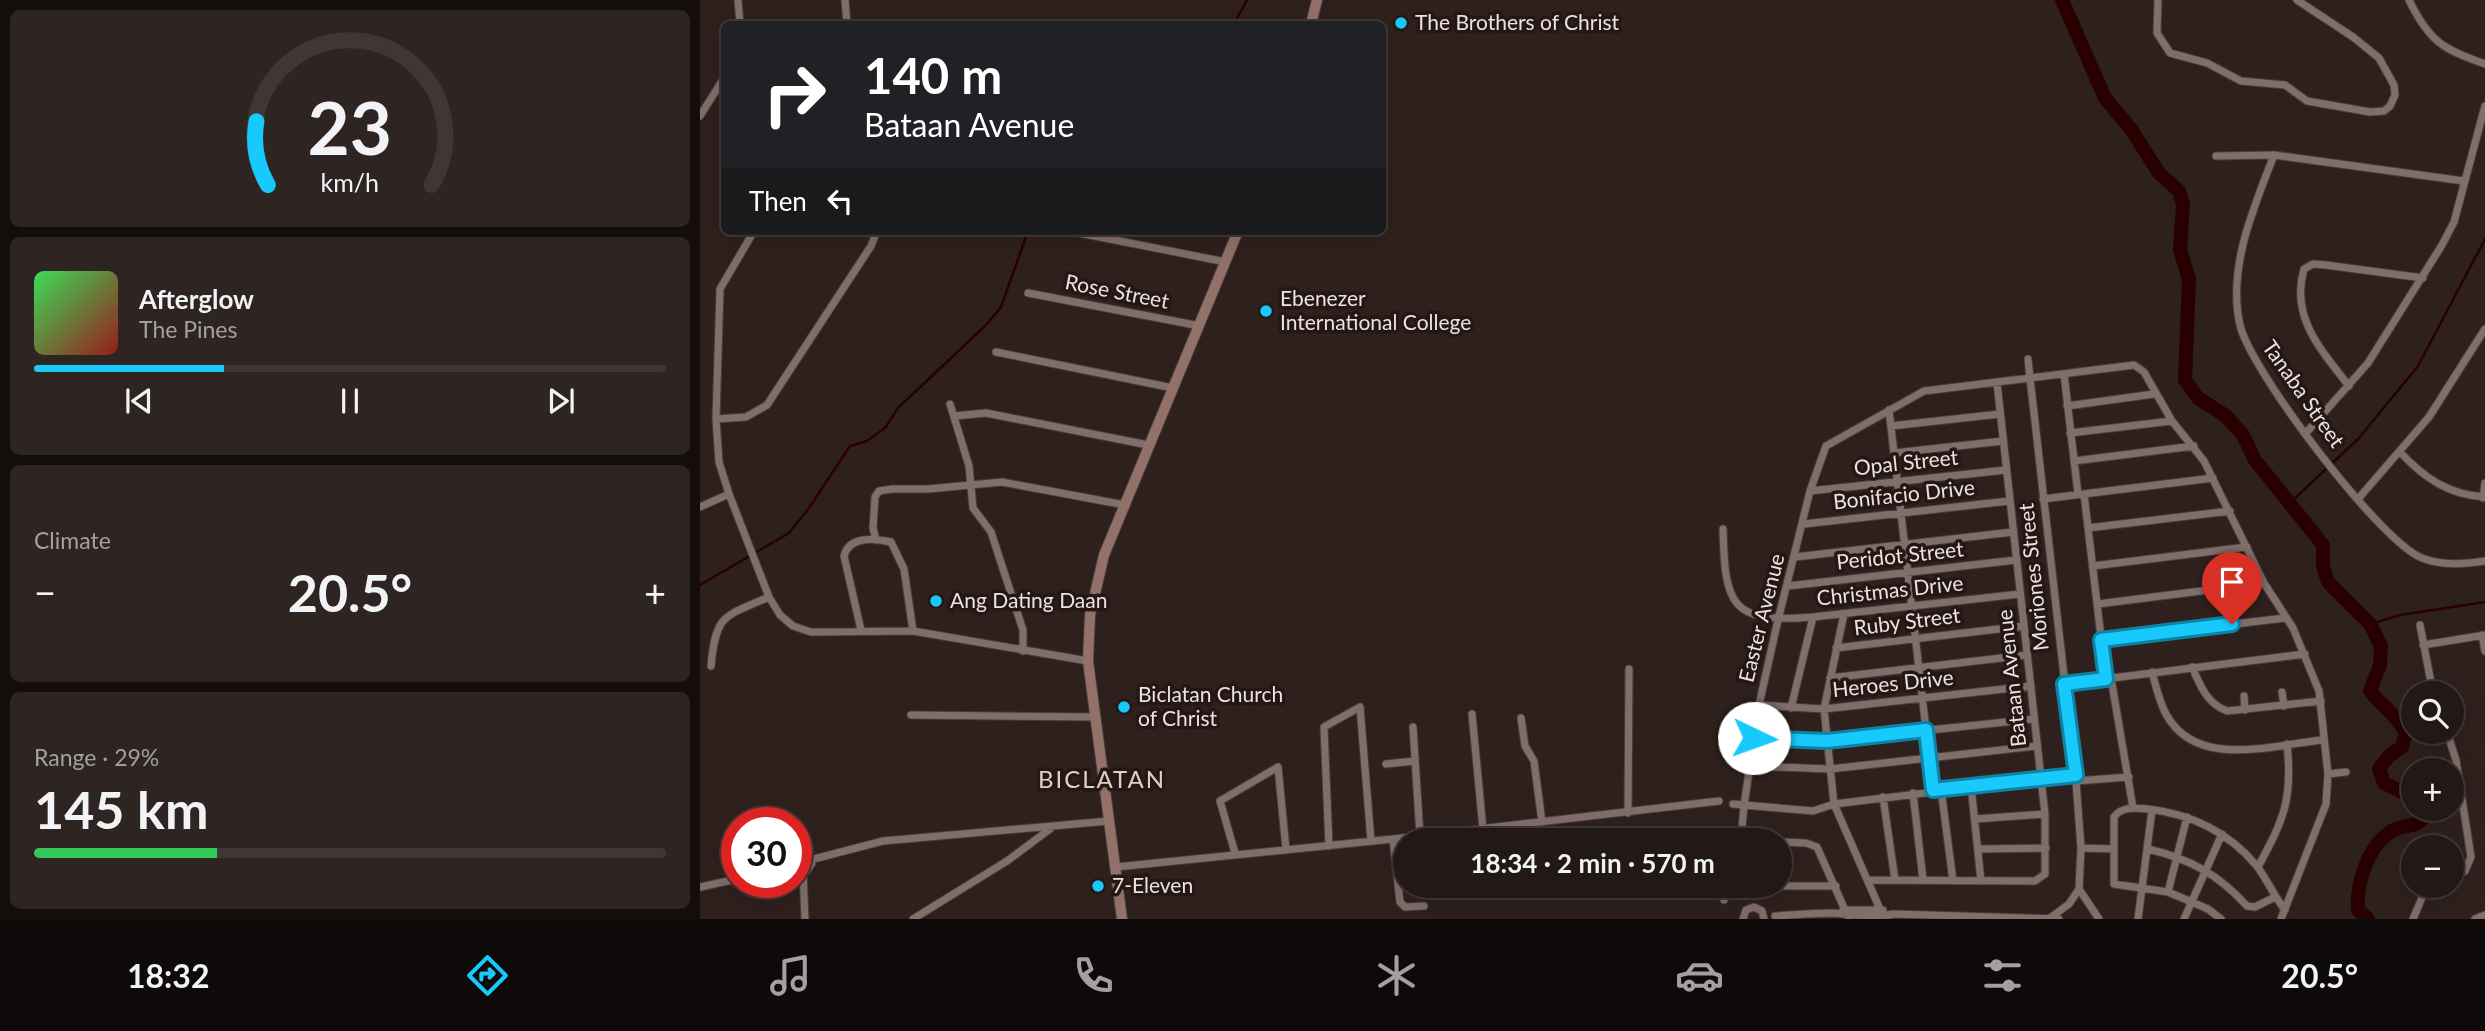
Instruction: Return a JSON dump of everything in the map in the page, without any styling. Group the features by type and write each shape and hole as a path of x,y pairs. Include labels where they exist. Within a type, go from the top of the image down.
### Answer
{"main road":[{"path":"1312,21 1317,0"},
{"path":"1122,919 1088,661 1087,638 1093,593 1104,555 1148,445 1236,235"}],"street":[{"path":"738,0 740,21"},
{"path":"845,0 847,21"},
{"path":"2158,0 2157,33 2170,53 2207,63 2241,81 2285,85 2307,101 2370,112 2384,111 2395,96 2394,85 2379,58 2353,37 2297,0"},
{"path":"2409,0 2429,36 2438,44 2448,51 2485,64"},
{"path":"700,116 721,83"},
{"path":"2306,433 2348,386 2395,325 2454,222 2464,181 2472,163 2485,106"},
{"path":"2216,156 2274,155 2464,181"},
{"name":"Tanaba Street","path":"2274,155 2251,215 2239,280 2240,325 2258,367 2337,473 2402,546 2420,558 2451,564 2485,561"},
{"path":"752,235 720,289 716,419 719,462 747,542 769,597 780,615 793,626 811,632 913,631 1088,661"},
{"path":"716,419 746,416 767,405 871,246 875,235"},
{"path":"1089,235 1226,262"},
{"path":"2348,386 2310,335 2304,319 2300,285 2304,269 2313,264 2423,278"},
{"name":"Rose Street","path":"1028,293 1200,326"},
{"path":"2358,499 2429,417 2485,329"},
{"path":"996,352 1173,388"},
{"name":"Moriones Street","path":"2028,359 2076,778 2081,848 2079,889"},
{"path":"2030,378 2134,365 2144,372 2154,394 2172,421 2194,446 2213,478 2264,583 2305,654 2321,701 2322,740 2328,774 2322,818 2281,919"},
{"path":"2064,374 2074,461 2088,528 2101,640 2133,808"},
{"name":"Easter Avenue","path":"1742,828 1759,705 1810,491 1826,446 1924,391 2030,378"},
{"name":"Bataan Avenue","path":"1868,880 2042,879 2046,848 2045,814 1997,383"},
{"path":"2067,406 2154,394"},
{"path":"950,404 972,486 973,508 991,532 1023,630 1023,651"},
{"path":"1889,410 1929,759 1937,790 1952,881"},
{"path":"954,416 986,413 1148,445"},
{"path":"1891,426 2000,414"},
{"path":"2070,433 2172,421"},
{"path":"1894,453 2003,441"},
{"path":"2074,461 2194,446"},
{"path":"2400,452 2417,470 2442,487 2484,498 2485,483"},
{"name":"Opal Street","path":"1810,491 2006,470"},
{"path":"2043,499 2213,478"},
{"path":"876,540 873,528 876,493 892,489 1002,482 1125,505"},
{"path":"700,507 729,494"},
{"name":"Bonifacio Drive","path":"1804,524 2009,501"},
{"path":"2088,528 2230,511"},
{"name":"Christmas Drive","path":"1723,529 1725,584 1729,596 1735,604 1764,617 1778,620 1813,617 2020,594"},
{"path":"1795,556 2013,532"},
{"path":"861,630 844,556 848,546 855,541 876,540 891,542 904,569 913,631"},
{"path":"2093,566 2247,547"},
{"name":"Peridot Street","path":"1788,586 2016,560"},
{"path":"2098,604 2264,583"},
{"path":"711,666 714,634 725,617 769,597"},
{"path":"1844,614 1824,709 1834,804 1882,913"},
{"path":"1791,708 1813,617"},
{"path":"2101,640 2285,618"},
{"path":"2420,625 2430,681"},
{"name":"Ruby Street","path":"1836,648 2024,626"},
{"path":"2423,645 2484,635 2485,651"},
{"path":"1830,678 2027,654"},
{"path":"2064,684 2305,654"},
{"path":"2192,667 2202,689 2220,708 2245,710 2321,701"},
{"path":"1628,813 1629,669"},
{"path":"2152,672 2166,715 2189,738 2220,750 2322,740"},
{"name":"Heroes Drive","path":"1759,705 1824,709 2031,686"},
{"path":"2282,692 2284,706"},
{"path":"2244,696 2245,710"},
{"path":"1328,845 1324,727 1360,706 1371,841"},
{"path":"1472,714 1484,828 1719,801"},
{"path":"911,715 1095,717"},
{"path":"1521,718 1525,746 1534,761 1542,822"},
{"path":"1754,738 1827,741 2034,719"},
{"path":"1413,727 1419,828"},
{"path":"2258,867 2278,826 2290,790 2287,744"},
{"path":"2451,744 2456,760 2471,857 2464,872"},
{"path":"1749,766 1830,769 2037,746"},
{"path":"1386,764 1415,761"},
{"path":"1235,853 1220,801 1278,767 1286,849"},
{"path":"2328,774 2346,772"},
{"path":"1733,804 1813,811 1834,804 1971,786 2040,779 2129,777"},
{"path":"1971,786 1980,881"},
{"path":"1913,793 1923,880"},
{"path":"1883,797 1895,880"},
{"path":"2221,919 2168,892 2114,884 2114,817 2118,812 2133,808 2187,817 2222,834 2258,867 2285,910"},
{"path":"2138,919 2152,810"},
{"path":"1975,819 2045,814"},
{"path":"2168,892 2187,817"},
{"path":"812,859 883,841 1109,821"},
{"path":"914,919 1007,861 1055,826"},
{"path":"2184,919 2222,834"},
{"path":"1116,867 1393,839"},
{"path":"1792,843 1813,845 1836,886 1848,915"},
{"path":"1978,849 2046,848"},
{"path":"2081,848 2114,849"},
{"path":"2148,849 2178,856 2207,869 2247,906 2255,906 2275,897"},
{"path":"700,887 721,882"},
{"path":"1792,886 1836,886"},
{"path":"2050,919 2069,904 2079,889 2099,919"},
{"path":"802,898 805,919"},
{"path":"1400,898 1405,907 1423,906"},
{"path":"2413,919 2422,898"},
{"path":"1743,919 1746,910 1754,907 1768,917 1882,913 1922,917 2059,919"}],"waterway":[{"path":"1236,21 1247,0"},
{"path":"2062,0 2105,98 2131,129 2159,173 2179,191 2183,204 2180,250 2189,279 2185,380 2198,398 2226,416 2243,435 2255,460 2323,545 2323,566 2328,582 2370,624 2381,646 2380,665 2370,691 2406,733 2402,747 2389,756 2379,769 2384,783 2401,791"},
{"path":"700,585 789,533 850,446 867,441 885,428 898,408 987,324 1001,307 1027,235"},
{"path":"2290,503 2359,438 2418,366 2485,239"},
{"path":"2370,624 2400,615 2485,602"},
{"path":"2368,919 2358,910 2358,900 2361,879 2369,857 2390,832 2420,821"}],"place":[{"name":"The Brothers of Christ","path":"1401,23"},
{"name":"Ebenezer International College","path":"1266,311"},
{"name":"Ang Dating Daan","path":"936,601"},
{"name":"Biclatan Church of Christ","path":"1124,707"},
{"name":"7-Eleven","path":"1098,886"}],"district":[{"name":"BICLATAN","path":"1102,780"}],"route":[{"path":"1754,738 1827,741 1926,730 1933,790 2076,775 2064,684 2106,679 2101,640 2232,624"}]}
